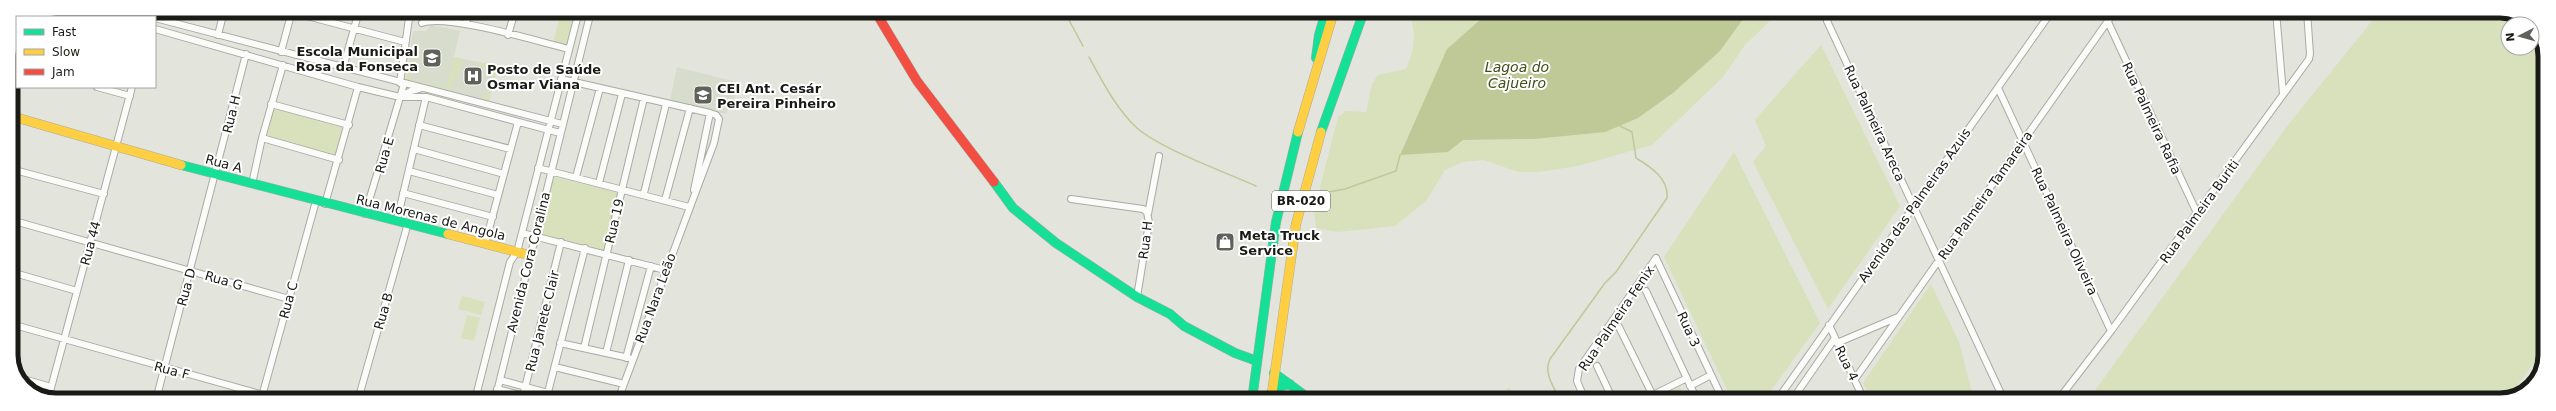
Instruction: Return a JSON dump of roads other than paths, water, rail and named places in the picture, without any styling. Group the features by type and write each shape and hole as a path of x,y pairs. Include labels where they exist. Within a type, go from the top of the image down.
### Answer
{"main road":[{"path":"879,18 917,81 1013,208 1056,243 1137,297 1170,314 1184,326 1235,353 1257,361"},
{"name":"BR-020","path":"1314,76 1319,35 1324,18"},
{"name":"BR-020","path":"1253,393 1277,215 1314,76 1332,18"},
{"name":"BR-020","path":"1272,393 1282,312 1297,216 1310,165 1362,18"},
{"name":"Rua A","path":"18,118 117,145 216,175 325,204"},
{"name":"Rua Morenas de Angola","path":"325,204 397,220 529,255"},
{"path":"1264,306 1282,312"},
{"path":"1274,373 1302,393"},
{"path":"1274,393 1278,387 1290,384"}],"street":[{"path":"156,18 402,84 562,124"},
{"path":"218,35 222,18"},
{"path":"281,52 288,18"},
{"path":"315,18 405,42"},
{"path":"343,68 357,18"},
{"name":"Rua E","path":"365,214 400,97 409,18"},
{"path":"466,23 467,18"},
{"path":"508,35 513,18"},
{"name":"Avenida Cora Coralina","path":"477,393 510,262 517,252 547,130 577,18"},
{"name":"Avenida Cora Coralina","path":"496,393 588,18"},
{"name":"Rua Palmeira Areca","path":"1828,18 2001,393"},
{"name":"Avenida das Palmeiras Azuis","path":"1782,393 2047,18"},
{"name":"Rua Palmeira Tamareira","path":"1855,379 2111,18"},
{"path":"2277,18 2283,94"},
{"name":"Rua Palmeira Buriti","path":"2063,393 2111,331 2310,56 2307,18"},
{"path":"422,23 433,19 466,23 508,35 569,49"},
{"name":"Rua Palmeira Rafia","path":"2108,22 2197,213"},
{"path":"156,29 358,87 400,97 426,98 560,133"},
{"name":"Rua H","path":"216,175 246,54"},
{"path":"252,184 262,138 283,65"},
{"path":"561,79 710,113"},
{"path":"325,204 339,160 358,87"},
{"path":"101,88 130,96"},
{"name":"Rua 44","path":"50,393 63,338 104,194 132,88"},
{"path":"576,177 600,88"},
{"name":"Rua Palmeira Oliveira","path":"1998,88 2111,331"},
{"path":"400,97 411,91 423,89"},
{"path":"599,183 622,94"},
{"path":"397,220 426,98"},
{"name":"Rua 19","path":"584,348 644,98"},
{"path":"271,104 348,125"},
{"path":"644,193 666,104"},
{"path":"665,200 690,108"},
{"name":"Rua Nara Leão","path":"630,358 690,207 717,134 718,116 710,113 697,168 693,197"},
{"path":"485,244 518,122"},
{"path":"419,125 510,150"},
{"path":"262,138 339,160"},
{"path":"414,149 504,174"},
{"path":"1148,214 1159,156"},
{"path":"538,168 644,193 690,207"},
{"path":"18,170 104,194"},
{"path":"408,171 498,195"},
{"name":"Rua D","path":"158,393 216,175"},
{"path":"403,193 492,217"},
{"name":"Rua H","path":"1071,199 1143,209 1148,214 1137,297"},
{"name":"Rua C","path":"262,393 316,201"},
{"name":"Rua G","path":"18,222 289,299"},
{"name":"Rua B","path":"360,393 408,223"},
{"path":"522,233 585,248 665,270"},
{"name":"Rua Janete Clair","path":"524,393 561,242"},
{"path":"500,380 548,393 585,248"},
{"name":"Rua 3","path":"1656,258 1720,393"},
{"name":"Rua Palmeira Fenix","path":"1581,393 1577,381 1579,369 1656,258"},
{"path":"606,353 628,260"},
{"name":"Rua Nara Leão","path":"621,393 651,266"},
{"path":"18,274 77,290"},
{"path":"1646,291 1687,378 1692,393"},
{"path":"1797,393 1836,341 1899,317"},
{"name":"Rua 4","path":"1829,325 1861,393"},
{"name":"Rua F","path":"18,326 248,393"},
{"path":"1619,327 1652,393"},
{"path":"560,343 630,358"},
{"path":"1597,366 1610,393"},
{"path":"555,367 624,384"},
{"path":"1690,386 1711,375"},
{"path":"1662,393 1687,378"},
{"path":"27,380 51,387"},
{"path":"497,389 509,393"}],"water":[{"name":"Lagoa do Cajueiro","path":"1482,18 1744,18 1720,51 1673,93 1638,118 1605,132 1534,139 1463,140 1448,152 1400,155 1447,49"}],"waterway":[{"path":"1068,18 1083,46"},
{"path":"1089,57 1116,104 1137,128 1161,144 1177,152 1256,186"},
{"path":"1556,393 1549,375 1548,364 1550,359 1605,283 1616,272 1667,198 1667,191 1662,179 1647,165 1636,158 1632,132 1620,126"},
{"path":"1318,194 1345,189 1396,171 1400,155"}],"place":[{"name":"Escola Municipal Rosa da Fonseca","path":"432,58"},
{"name":"Posto de Saúde Osmar Viana","path":"473,76"},
{"name":"CEI Ant. Cesár Pereira Pinheiro","path":"703,95"},
{"name":"Meta Truck Service","path":"1225,242"}]}
